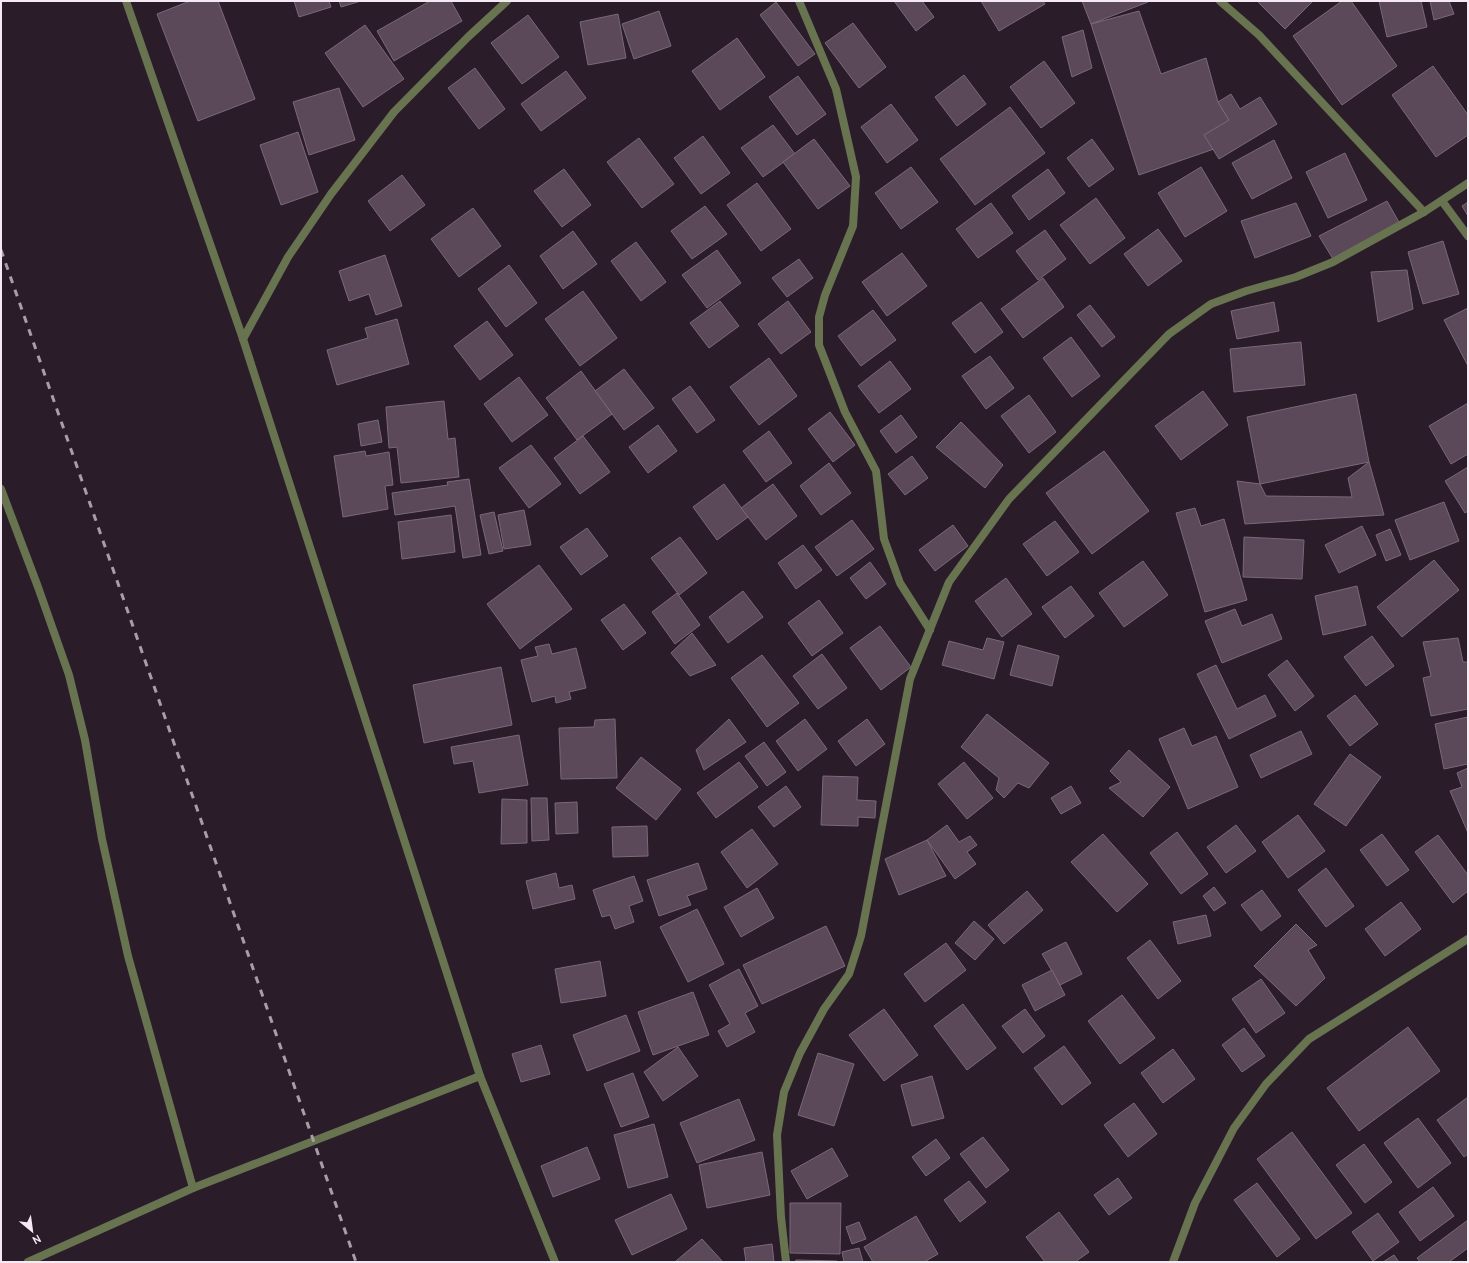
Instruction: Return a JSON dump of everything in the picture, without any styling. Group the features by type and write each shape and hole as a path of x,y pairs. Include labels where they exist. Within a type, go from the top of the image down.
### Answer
{"street":[{"path":"126,1 243,338 480,1076 555,1262"},
{"path":"243,338 297,245 331,194 394,112 468,37 507,1"},
{"path":"799,1 836,89 856,177 853,226 825,295 819,317 819,345 845,412 876,471 884,539 900,583 930,630"},
{"path":"1220,1 1259,35 1424,212"},
{"path":"786,1262 781,1217 777,1135 784,1092 800,1053 824,1009 849,974 861,936 910,679 950,582 1009,498 1169,334 1211,304 1246,291 1296,277 1333,262 1424,212 1468,183"},
{"path":"1442,201 1468,236"},
{"path":"1,489 38,587 68,675 85,740 102,839 128,956 193,1188"},
{"path":"1173,1262 1195,1203 1231,1134 1266,1084 1309,1039 1468,939"},
{"path":"28,1262 193,1188 480,1076"}],"building":[{"path":"190,1 218,1 255,99 198,121 157,14"},
{"path":"294,1 329,1 331,7 299,17"},
{"path":"339,1 361,1 341,7"},
{"path":"430,1 451,1 462,21 394,61 377,31"},
{"path":"894,1 922,1 934,17 916,31"},
{"path":"981,1 1043,1 1045,4 999,31"},
{"path":"1082,1 1148,1 1148,2 1091,24"},
{"path":"1257,1 1313,1 1285,29"},
{"path":"1342,1 1351,1 1397,66 1342,105 1293,36"},
{"path":"1379,1 1421,1 1427,27 1387,37"},
{"path":"1430,1 1449,1 1454,14 1434,20"},
{"path":"776,2 815,54 798,66 760,15"},
{"path":"659,11 671,46 634,59 622,24"},
{"path":"1139,11 1161,74 1206,58 1218,102 1229,120 1234,142 1139,175 1091,24"},
{"path":"618,14 626,58 588,65 580,22"},
{"path":"528,15 559,57 522,84 491,43"},
{"path":"853,23 886,67 859,88 825,43"},
{"path":"365,25 404,79 363,107 325,53"},
{"path":"1083,30 1092,68 1072,77 1062,37"},
{"path":"737,38 765,77 720,110 692,71"},
{"path":"1044,61 1075,103 1041,128 1010,87"},
{"path":"1433,66 1468,115 1468,135 1436,157 1392,95"},
{"path":"475,68 505,109 479,129 448,88"},
{"path":"566,71 586,98 541,131 521,104"},
{"path":"964,75 986,104 957,126 935,97"},
{"path":"798,76 826,114 797,135 769,97"},
{"path":"339,88 355,140 309,155 293,102"},
{"path":"1231,94 1240,109 1260,97 1277,124 1219,159 1204,135 1229,120 1218,102"},
{"path":"891,104 918,140 887,163 861,127"},
{"path":"1010,107 1045,153 975,205 940,159"},
{"path":"773,125 795,154 763,177 741,148"},
{"path":"298,132 318,192 281,205 260,145"},
{"path":"703,136 730,173 701,194 674,158"},
{"path":"639,138 674,184 642,208 607,162"},
{"path":"814,139 850,186 818,209 783,162"},
{"path":"1092,139 1114,169 1089,187 1067,158"},
{"path":"1274,140 1292,178 1252,199 1232,163"},
{"path":"1345,153 1367,200 1328,218 1306,172"},
{"path":"911,167 938,202 901,229 875,193"},
{"path":"1201,167 1227,211 1185,237 1158,193"},
{"path":"564,169 591,205 562,227 534,191"},
{"path":"1048,169 1065,193 1029,220 1012,196"},
{"path":"402,175 425,205 390,231 368,201"},
{"path":"757,183 791,229 761,251 727,205"},
{"path":"1096,198 1125,238 1090,264 1060,225"},
{"path":"1387,201 1400,224 1333,259 1319,236"},
{"path":"1468,202 1468,216 1462,206"},
{"path":"991,203 1013,233 978,258 956,229"},
{"path":"1296,203 1311,236 1255,258 1241,221"},
{"path":"705,206 727,234 692,259 671,231"},
{"path":"473,208 501,246 459,277 431,239"},
{"path":"1158,229 1182,261 1148,286 1124,254"},
{"path":"1045,230 1066,259 1038,280 1016,251"},
{"path":"573,231 597,264 563,289 540,256"},
{"path":"1443,241 1459,294 1423,304 1408,252"},
{"path":"636,242 666,282 641,301 611,261"},
{"path":"717,250 741,283 707,308 682,275"},
{"path":"902,253 927,286 887,316 862,282"},
{"path":"385,255 402,306 376,315 369,294 349,301 339,271"},
{"path":"799,259 813,278 787,297 772,278"},
{"path":"509,265 537,303 506,327 478,289"},
{"path":"1407,270 1413,309 1378,322 1371,272"},
{"path":"1043,278 1064,307 1023,338 1001,309"},
{"path":"583,291 617,338 580,366 545,319"},
{"path":"720,301 739,326 709,348 690,323"},
{"path":"788,301 811,332 781,354 758,324"},
{"path":"981,302 1003,332 975,353 952,323"},
{"path":"1274,302 1279,331 1237,339 1231,311"},
{"path":"1090,305 1115,337 1102,347 1077,315"},
{"path":"1468,308 1468,366 1444,320"},
{"path":"873,310 896,340 861,366 838,336"},
{"path":"397,319 409,364 337,385 327,350 368,338 365,328"},
{"path":"487,321 513,355 480,380 454,346"},
{"path":"1071,337 1100,376 1072,397 1043,358"},
{"path":"1301,342 1305,385 1234,392 1230,349"},
{"path":"990,356 1014,388 986,409 962,376"},
{"path":"769,358 797,396 759,425 730,387"},
{"path":"890,361 911,389 879,413 858,386"},
{"path":"624,369 654,408 624,430 595,391"},
{"path":"581,371 612,414 577,440 546,398"},
{"path":"519,377 548,415 512,442 484,404"},
{"path":"690,386 715,420 697,433 672,399"},
{"path":"1203,391 1228,425 1181,460 1155,426"},
{"path":"1356,394 1369,462 1260,484 1247,417"},
{"path":"1029,395 1056,432 1029,453 1001,416"},
{"path":"444,401 448,439 455,438 459,477 401,483 397,447 389,448 386,407"},
{"path":"1468,403 1468,454 1451,464 1429,426"},
{"path":"830,412 855,445 833,462 808,429"},
{"path":"901,415 917,437 896,453 880,431"},
{"path":"378,420 382,442 361,446 358,424"},
{"path":"961,422 1003,465 985,488 936,447"},
{"path":"658,425 677,451 648,473 629,447"},
{"path":"769,431 792,463 766,482 743,451"},
{"path":"583,436 610,472 580,494 554,458"},
{"path":"531,445 561,484 529,508 499,468"},
{"path":"365,451 366,456 389,452 393,485 385,486 388,509 343,517 334,456"},
{"path":"1104,451 1149,511 1092,554 1046,493"},
{"path":"912,456 928,478 905,495 888,474"},
{"path":"1369,462 1384,515 1245,524 1237,481 1260,484 1266,496 1352,497 1348,478"},
{"path":"829,463 851,493 821,515 800,486"},
{"path":"1468,467 1468,511 1465,513 1445,481"},
{"path":"469,479 481,555 463,558 455,506 395,515 392,493 448,485 447,482"},
{"path":"724,484 748,517 717,540 693,507"},
{"path":"773,484 797,516 766,540 741,508"},
{"path":"1444,502 1459,541 1410,560 1395,520"},
{"path":"1195,508 1201,526 1224,519 1247,600 1205,612 1176,513"},
{"path":"524,510 531,545 504,549 498,515"},
{"path":"494,512 503,551 489,554 480,515"},
{"path":"451,515 455,552 402,559 398,522"},
{"path":"852,520 874,549 837,576 815,547"},
{"path":"1055,521 1079,552 1047,576 1023,544"},
{"path":"953,525 968,546 935,571 919,550"},
{"path":"1362,526 1376,555 1339,573 1325,545"},
{"path":"587,528 608,556 581,575 560,547"},
{"path":"1390,529 1401,555 1386,561 1376,535"},
{"path":"680,537 707,573 679,595 651,558"},
{"path":"1244,537 1304,540 1302,579 1243,577"},
{"path":"803,545 822,570 796,589 778,563"},
{"path":"1434,560 1459,590 1402,637 1377,607"},
{"path":"1143,561 1168,595 1124,627 1099,593"},
{"path":"870,562 886,584 866,599 850,578"},
{"path":"539,565 572,609 520,649 487,604"},
{"path":"1006,578 1032,614 1002,637 975,601"},
{"path":"1071,586 1094,616 1065,638 1042,607"},
{"path":"1357,586 1366,625 1323,635 1315,596"},
{"path":"743,591 763,617 728,643 709,617"},
{"path":"677,593 700,625 675,644 652,612"},
{"path":"819,600 843,633 812,656 788,623"},
{"path":"624,604 646,633 623,650 601,620"},
{"path":"1235,609 1242,626 1272,614 1282,639 1222,663 1205,621"},
{"path":"880,626 911,667 881,690 850,648"},
{"path":"692,633 716,665 690,676 671,653"},
{"path":"1372,636 1394,666 1366,686 1344,657"},
{"path":"987,638 1004,642 994,679 942,665 949,641 983,650"},
{"path":"1458,638 1463,662 1468,662 1468,709 1431,716 1423,678 1431,676 1423,642"},
{"path":"549,644 552,654 576,648 586,688 569,692 571,699 556,703 555,696 532,702 521,660 538,656 535,647"},
{"path":"1018,645 1059,656 1052,686 1010,675"},
{"path":"822,654 847,688 818,709 793,676"},
{"path":"762,655 799,703 767,727 731,678"},
{"path":"1287,660 1314,696 1295,711 1268,675"},
{"path":"1216,665 1237,709 1265,695 1276,716 1229,739 1197,674"},
{"path":"501,667 512,725 424,743 413,685"},
{"path":"1355,695 1378,724 1350,746 1327,716"},
{"path":"987,714 1049,763 1029,788 1018,783 1004,798 996,790 999,778 961,747"},
{"path":"1468,717 1468,764 1444,769 1435,724"},
{"path":"615,719 617,778 561,779 559,728 594,727 595,720"},
{"path":"729,719 746,742 704,770 696,750"},
{"path":"805,719 827,749 798,771 776,741"},
{"path":"867,719 885,744 856,766 838,741"},
{"path":"1184,728 1192,746 1216,736 1238,787 1188,809 1159,739"},
{"path":"1301,731 1312,754 1261,778 1250,755"},
{"path":"519,735 528,785 479,793 473,761 454,764 451,747"},
{"path":"764,742 786,772 767,786 745,756"},
{"path":"1129,750 1170,787 1143,817 1109,788 1121,782 1110,771"},
{"path":"1350,754 1381,777 1346,826 1314,804"},
{"path":"641,757 681,789 656,820 616,788"},
{"path":"739,762 758,787 716,818 697,793"},
{"path":"964,762 993,798 967,819 938,784"},
{"path":"1468,768 1468,833 1450,791 1462,787 1457,773"},
{"path":"823,776 858,777 857,800 876,801 875,818 858,817 858,826 821,825"},
{"path":"786,786 801,807 774,827 758,807"},
{"path":"1071,786 1081,803 1061,814 1051,798"},
{"path":"531,798 547,798 549,840 532,841"},
{"path":"502,799 527,800 527,843 501,844"},
{"path":"577,802 578,833 556,834 555,803"},
{"path":"1298,815 1325,851 1288,878 1262,842"},
{"path":"947,825 959,842 970,836 977,845 967,852 976,864 955,879 927,840"},
{"path":"1236,825 1256,851 1226,873 1207,847"},
{"path":"647,826 648,856 613,857 612,827"},
{"path":"752,829 778,864 747,888 721,852"},
{"path":"1177,832 1208,874 1181,894 1150,853"},
{"path":"1103,834 1148,884 1117,912 1071,862"},
{"path":"1382,834 1409,870 1387,886 1360,850"},
{"path":"1438,835 1468,875 1468,891 1453,903 1415,852"},
{"path":"927,840 946,876 899,895 885,859"},
{"path":"698,863 707,889 687,896 691,905 659,916 647,880"},
{"path":"1326,868 1354,906 1326,927 1298,890"},
{"path":"556,873 559,888 572,885 575,899 533,909 526,881"},
{"path":"634,876 643,901 629,906 634,922 615,929 610,915 602,917 593,890"},
{"path":"1214,887 1226,903 1214,911 1203,896"},
{"path":"757,888 774,918 741,937 724,907"},
{"path":"1262,890 1281,916 1261,931 1241,905"},
{"path":"1027,891 1043,910 1004,944 988,925"},
{"path":"1401,902 1421,929 1385,956 1365,929"},
{"path":"697,909 724,964 688,982 660,927"},
{"path":"1206,915 1211,936 1178,944 1173,922"},
{"path":"974,921 994,939 975,960 955,943"},
{"path":"1296,924 1317,945 1308,950 1325,978 1296,1006 1254,966"},
{"path":"826,926 845,966 762,1004 743,965"},
{"path":"1150,940 1181,981 1158,999 1127,958"},
{"path":"1066,942 1082,974 1060,985 1042,954"},
{"path":"946,943 966,970 925,1002 904,974"},
{"path":"600,961 606,996 561,1003 555,969"},
{"path":"739,969 758,1006 745,1013 755,1032 727,1047 718,1031 730,1024 709,985"},
{"path":"1052,970 1065,995 1035,1011 1022,985"},
{"path":"1261,979 1285,1013 1256,1033 1232,999"},
{"path":"693,992 709,1035 653,1055 638,1012"},
{"path":"1122,995 1155,1038 1120,1064 1088,1021"},
{"path":"963,1004 996,1048 967,1070 934,1026"},
{"path":"884,1009 918,1055 884,1081 849,1035"},
{"path":"1025,1009 1045,1036 1023,1053 1002,1026"},
{"path":"626,1015 640,1051 587,1071 573,1035"},
{"path":"1408,1027 1440,1071 1359,1131 1327,1088"},
{"path":"1244,1028 1265,1056 1242,1072 1222,1045"},
{"path":"541,1045 550,1074 521,1082 512,1054"},
{"path":"1064,1046 1091,1083 1062,1105 1034,1068"},
{"path":"678,1047 698,1076 663,1101 644,1072"},
{"path":"1173,1049 1195,1079 1163,1103 1141,1073"},
{"path":"818,1053 854,1064 834,1126 798,1115"},
{"path":"633,1073 649,1117 621,1127 604,1084"},
{"path":"932,1076 944,1118 912,1126 901,1085"},
{"path":"1468,1097 1468,1154 1464,1157 1437,1120"},
{"path":"739,1099 755,1140 697,1163 680,1123"},
{"path":"1134,1103 1157,1134 1128,1157 1104,1125"},
{"path":"1418,1118 1451,1163 1418,1188 1384,1143"},
{"path":"654,1124 668,1177 628,1188 614,1135"},
{"path":"1292,1132 1352,1213 1316,1239 1257,1159"},
{"path":"983,1137 1009,1170 986,1188 960,1154"},
{"path":"936,1139 950,1158 926,1176 912,1157"},
{"path":"1364,1144 1392,1182 1365,1203 1336,1165"},
{"path":"587,1147 600,1179 553,1197 541,1166"},
{"path":"832,1148 848,1176 807,1199 791,1171"},
{"path":"762,1152 770,1195 707,1208 699,1165"},
{"path":"1118,1178 1132,1198 1109,1215 1094,1195"},
{"path":"969,1181 986,1202 960,1222 944,1200"},
{"path":"1257,1183 1300,1239 1277,1257 1234,1200"},
{"path":"1433,1187 1454,1216 1420,1241 1399,1212"},
{"path":"671,1194 687,1229 632,1255 615,1220"},
{"path":"790,1203 841,1203 840,1254 790,1253"},
{"path":"1059,1212 1089,1252 1075,1262 1045,1262 1026,1237"},
{"path":"1378,1213 1399,1242 1373,1261 1352,1232"},
{"path":"916,1216 938,1254 924,1262 873,1262 864,1247"},
{"path":"1468,1220 1468,1248 1449,1262 1420,1262 1417,1258"},
{"path":"859,1222 866,1239 852,1244 846,1227"},
{"path":"702,1239 723,1262 676,1261"},
{"path":"772,1244 774,1262 746,1262 744,1248"},
{"path":"859,1248 863,1262 844,1262 842,1252"},
{"path":"1394,1255 1399,1262 1383,1262"},
{"path":"796,1260 837,1261 837,1262 795,1262"}],"railway":[{"path":"1,250 356,1262"}]}
